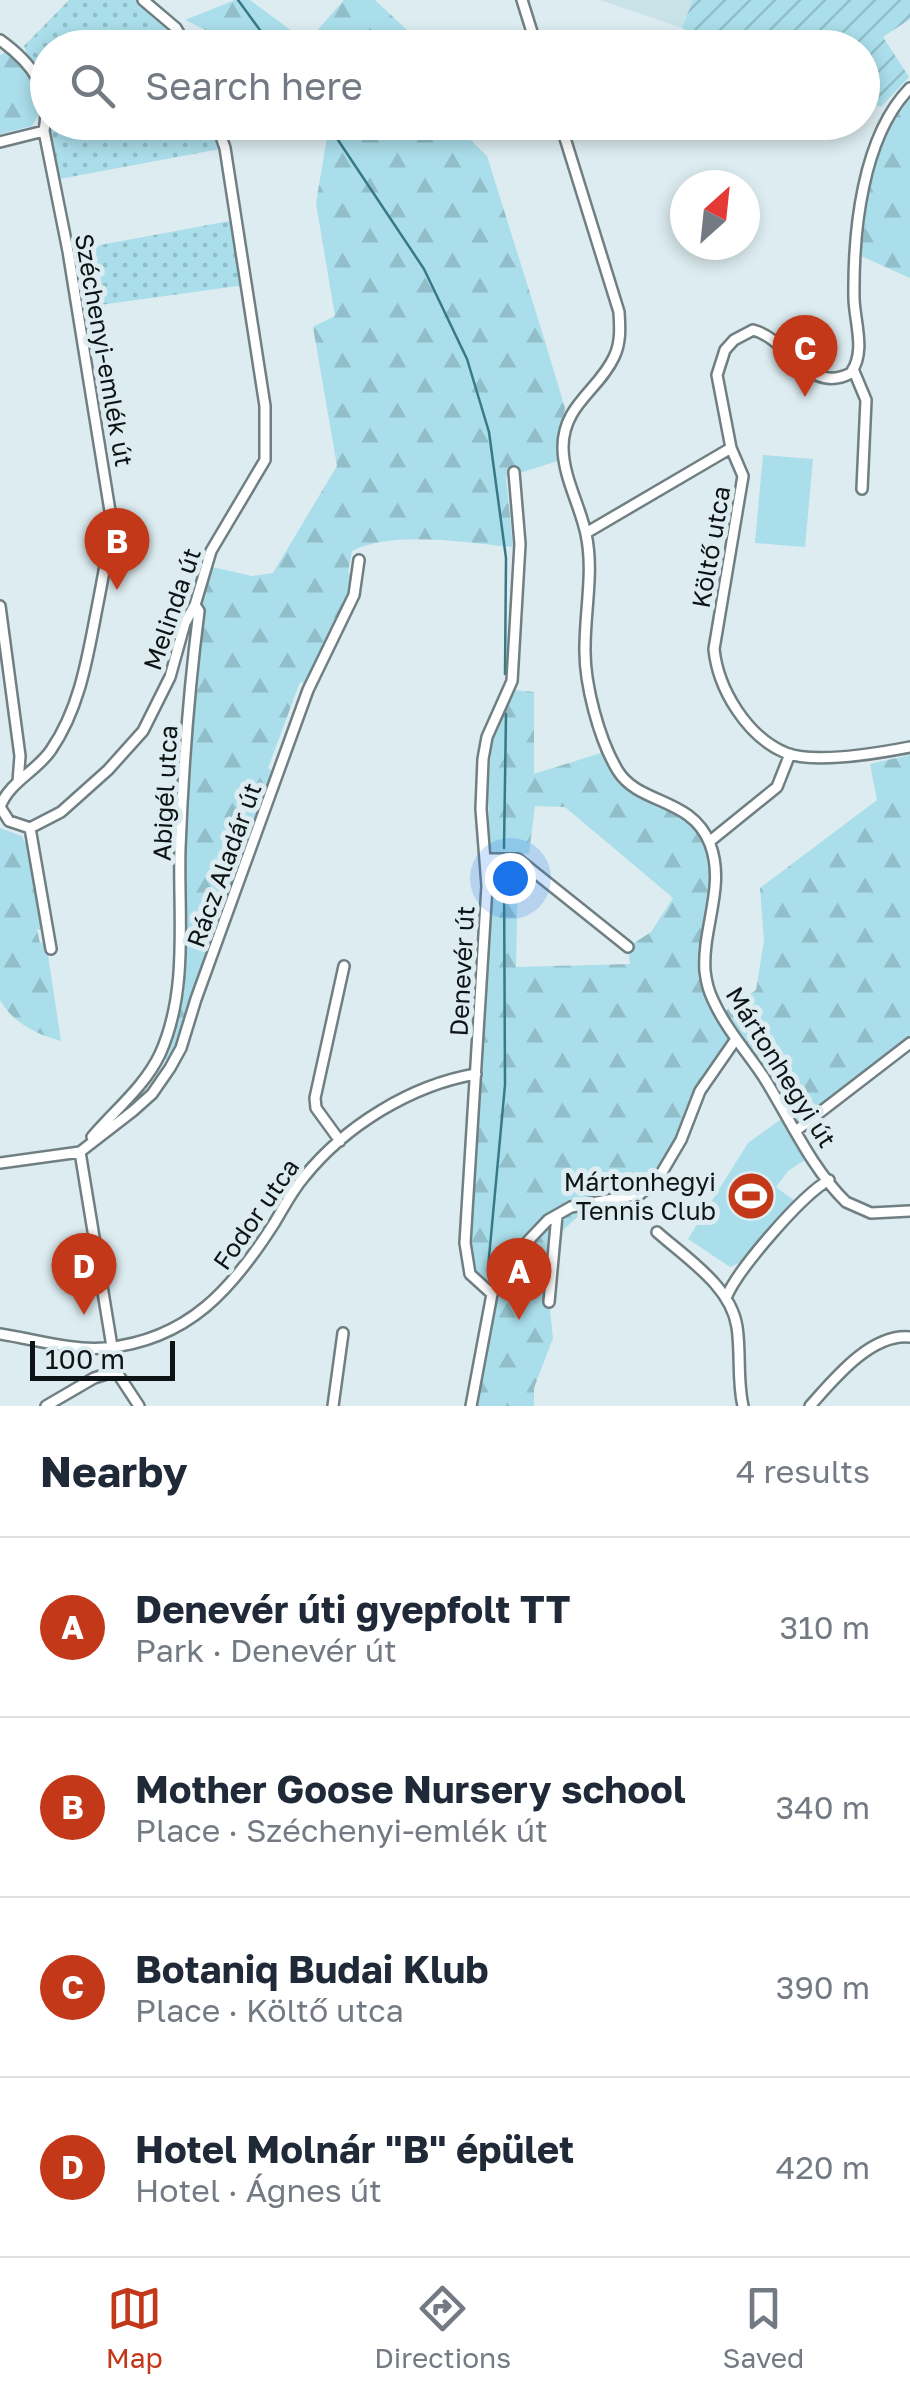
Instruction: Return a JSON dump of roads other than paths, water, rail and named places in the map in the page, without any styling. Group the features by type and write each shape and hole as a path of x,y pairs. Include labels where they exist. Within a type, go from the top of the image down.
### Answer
{"street":[{"path":"142,0 177,30"},
{"path":"522,0 531,30"},
{"name":"Széchenyi-emlék út","path":"0,40 26,58 30,66"},
{"path":"880,136 886,119 910,88"},
{"path":"0,142 30,134"},
{"name":"Széchenyi-emlék út","path":"18,782 53,748 76,699 88,659 110,533 104,464 46,140"},
{"name":"Melinda út","path":"30,828 49,821 74,800 143,731 170,677 211,551 260,470 266,440 265,406 222,140"},
{"path":"566,140 620,312 616,355 603,376 574,407 563,442 572,493 586,532 586,672 612,760 626,780 693,818 709,842 777,787 790,754 843,756 910,747"},
{"path":"862,488 866,400 853,370 859,355 855,275 867,173 879,140"},
{"name":"Költő utca","path":"790,754 749,724 727,694 716,668 714,648 743,476 731,448 718,375 725,350 743,333 753,330 772,337 818,376 837,379 853,370"},
{"path":"586,532 731,448"},
{"name":"Denevér út","path":"492,1294 470,1274 466,1264 486,859 481,809 483,759 487,737 513,674 520,544 514,472"},
{"name":"Rácz Aladár út","path":"80,1152 152,1094 181,1048 308,690 354,594 359,560"},
{"name":"Abigél utca","path":"180,925 183,793 199,610 194,605"},
{"path":"0,606 20,756 18,782 7,792 0,807 10,821 30,828 50,949"},
{"name":"Mártonhegyi út","path":"709,842 716,886 706,928 705,973 712,1000 846,1202 862,1212 910,1210"},
{"path":"486,859 518,858 628,947"},
{"name":"Rácz Aladár út","path":"80,1152 159,1056 173,1012 180,925"},
{"path":"340,1141 316,1108 315,1098 344,966"},
{"path":"471,1406 492,1294 509,1261 530,1236 558,1215 571,1208 640,1194 658,1179 681,1140 700,1092 736,1039"},
{"path":"797,1130 910,1043"},
{"name":"Fodor utca","path":"0,1334 74,1346 111,1347 168,1331 215,1302 255,1252 304,1176 340,1141 387,1107 439,1082 476,1074"},
{"path":"0,1162 80,1152 116,1371 139,1406"},
{"path":"726,1298 731,1286 799,1204 829,1180"},
{"path":"550,1302 558,1215"},
{"path":"657,1232 708,1276 726,1298 737,1324 743,1406"},
{"path":"333,1406 343,1333"},
{"path":"810,1406 872,1349 888,1338 910,1336"},
{"path":"46,1406 94,1378 116,1371"}],"waterway":[{"path":"238,0 260,30"},
{"path":"338,140 424,269 467,359 489,432 506,558 505,674"},
{"path":"504,848 506,714"},
{"path":"488,1268 505,1085 504,871"}],"place":[{"name":"Botaniq Budai Klub","path":"805,397"},
{"name":"Mother Goose Nursery school","path":"117,590"},
{"name":"Mártonhegyi Tennis Club","path":"751,1196"},
{"name":"Hotel Molnár \"B\" épület","path":"84,1315"},
{"name":"Denevér úti gyepfolt TT","path":"519,1320"}]}
